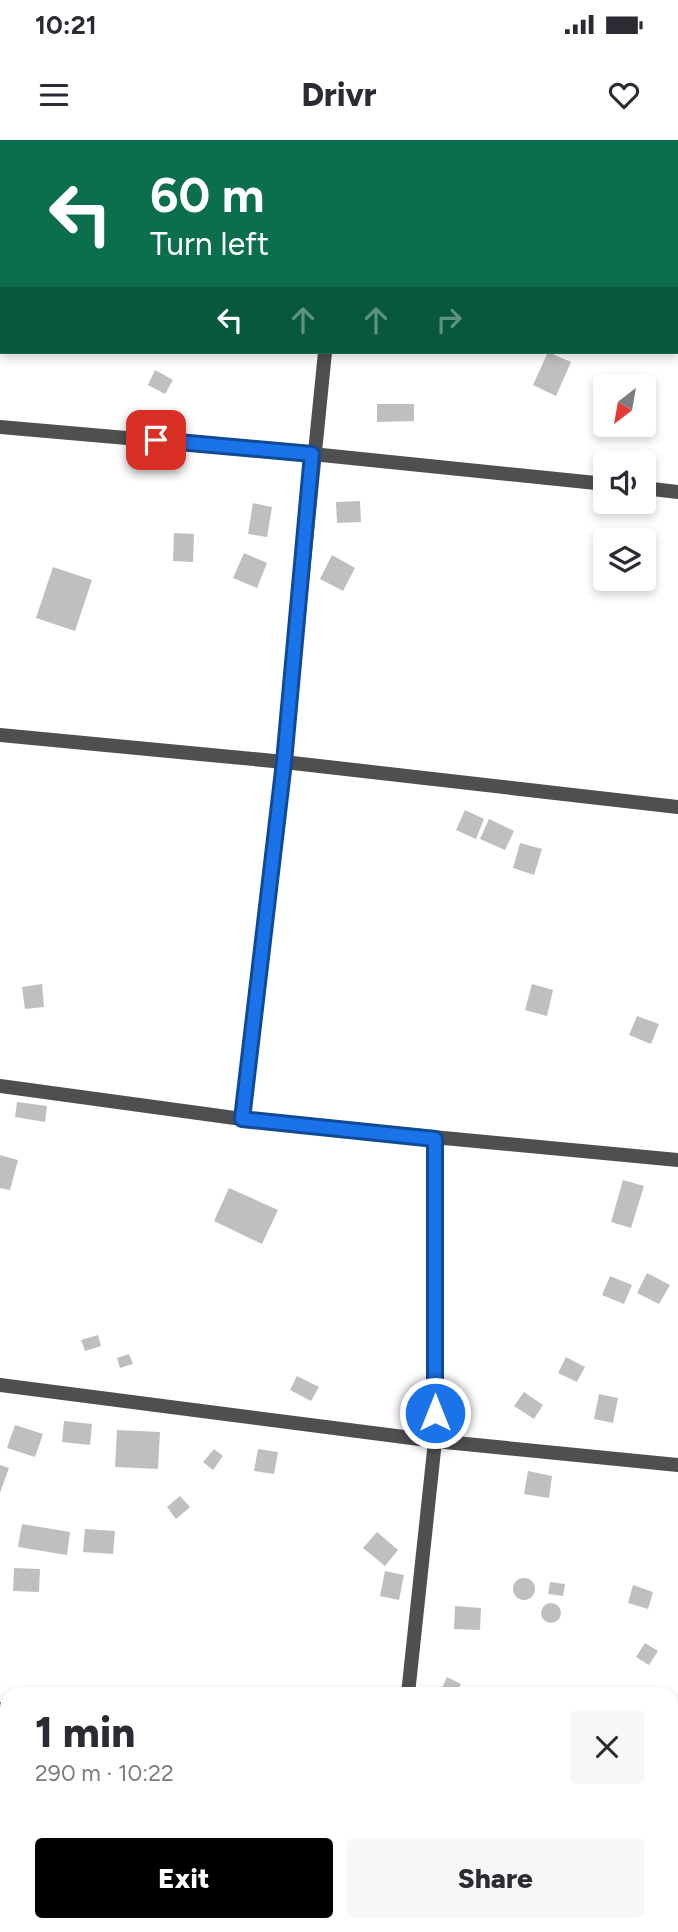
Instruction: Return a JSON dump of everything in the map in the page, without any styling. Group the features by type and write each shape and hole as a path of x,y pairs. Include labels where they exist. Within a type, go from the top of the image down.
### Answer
{"street":[{"path":"242,1119 284,762 312,454 325,354"},
{"path":"0,427 312,454 593,483"},
{"path":"656,489 678,492"},
{"path":"0,735 284,762 678,807"},
{"path":"0,1086 242,1119 678,1160"},
{"path":"409,1687 435,1441 435,1139"},
{"path":"0,1385 435,1441 678,1465"}],"building":[{"path":"547,354 571,362 556,396 533,385"},
{"path":"155,370 173,380 165,394 148,385"},
{"path":"377,404 414,404 414,421 377,422"},
{"path":"360,501 361,522 337,523 336,502"},
{"path":"253,503 272,507 267,537 248,534"},
{"path":"174,533 194,534 193,562 173,561"},
{"path":"244,553 267,563 257,588 233,578"},
{"path":"332,555 355,568 343,591 320,579"},
{"path":"53,567 92,580 75,631 36,618"},
{"path":"465,810 484,819 476,839 456,830"},
{"path":"489,819 514,831 505,850 480,839"},
{"path":"520,843 542,849 534,875 513,868"},
{"path":"42,984 44,1007 25,1009 22,987"},
{"path":"532,984 553,990 547,1016 525,1010"},
{"path":"637,1016 659,1024 651,1044 629,1035"},
{"path":"17,1102 47,1106 45,1122 15,1117"},
{"path":"0,1155 18,1160 10,1190 0,1188"},
{"path":"623,1180 644,1186 631,1228 611,1222"},
{"path":"229,1188 278,1210 262,1244 214,1221"},
{"path":"647,1273 670,1285 659,1304 637,1293"},
{"path":"610,1276 632,1285 624,1304 602,1295"},
{"path":"98,1335 101,1346 85,1351 81,1340"},
{"path":"129,1354 133,1364 120,1368 117,1358"},
{"path":"566,1357 585,1367 577,1382 558,1373"},
{"path":"297,1376 319,1387 311,1401 290,1390"},
{"path":"524,1392 543,1405 534,1419 514,1406"},
{"path":"599,1394 618,1398 613,1423 594,1419"},
{"path":"64,1421 92,1424 90,1445 62,1442"},
{"path":"15,1425 43,1434 35,1457 7,1448"},
{"path":"117,1430 160,1432 158,1469 115,1467"},
{"path":"214,1449 223,1456 213,1470 203,1462"},
{"path":"258,1449 278,1452 274,1474 254,1471"},
{"path":"0,1465 9,1468 0,1493"},
{"path":"528,1471 552,1476 549,1498 524,1494"},
{"path":"180,1496 190,1507 176,1519 167,1507"},
{"path":"22,1524 70,1532 67,1555 18,1547"},
{"path":"85,1529 115,1531 113,1554 83,1552"},
{"path":"377,1532 398,1550 385,1566 363,1548"},
{"path":"14,1568 40,1569 39,1592 13,1591"},
{"path":"385,1571 404,1575 399,1600 380,1596"},
{"path":"524,1578 532,1581 535,1589 532,1597 524,1600 516,1597 513,1589 516,1581"},
{"path":"550,1582 565,1584 563,1596 548,1594"},
{"path":"633,1585 653,1592 648,1609 628,1603"},
{"path":"551,1603 558,1606 561,1613 558,1620 551,1623 544,1620 541,1613 544,1606"},
{"path":"455,1606 481,1608 480,1630 454,1629"},
{"path":"645,1643 658,1651 649,1665 636,1657"},
{"path":"447,1677 461,1684 460,1687 442,1687"}],"route":[{"path":"156,440 312,454 284,762 242,1119 435,1139 435,1413"}]}
